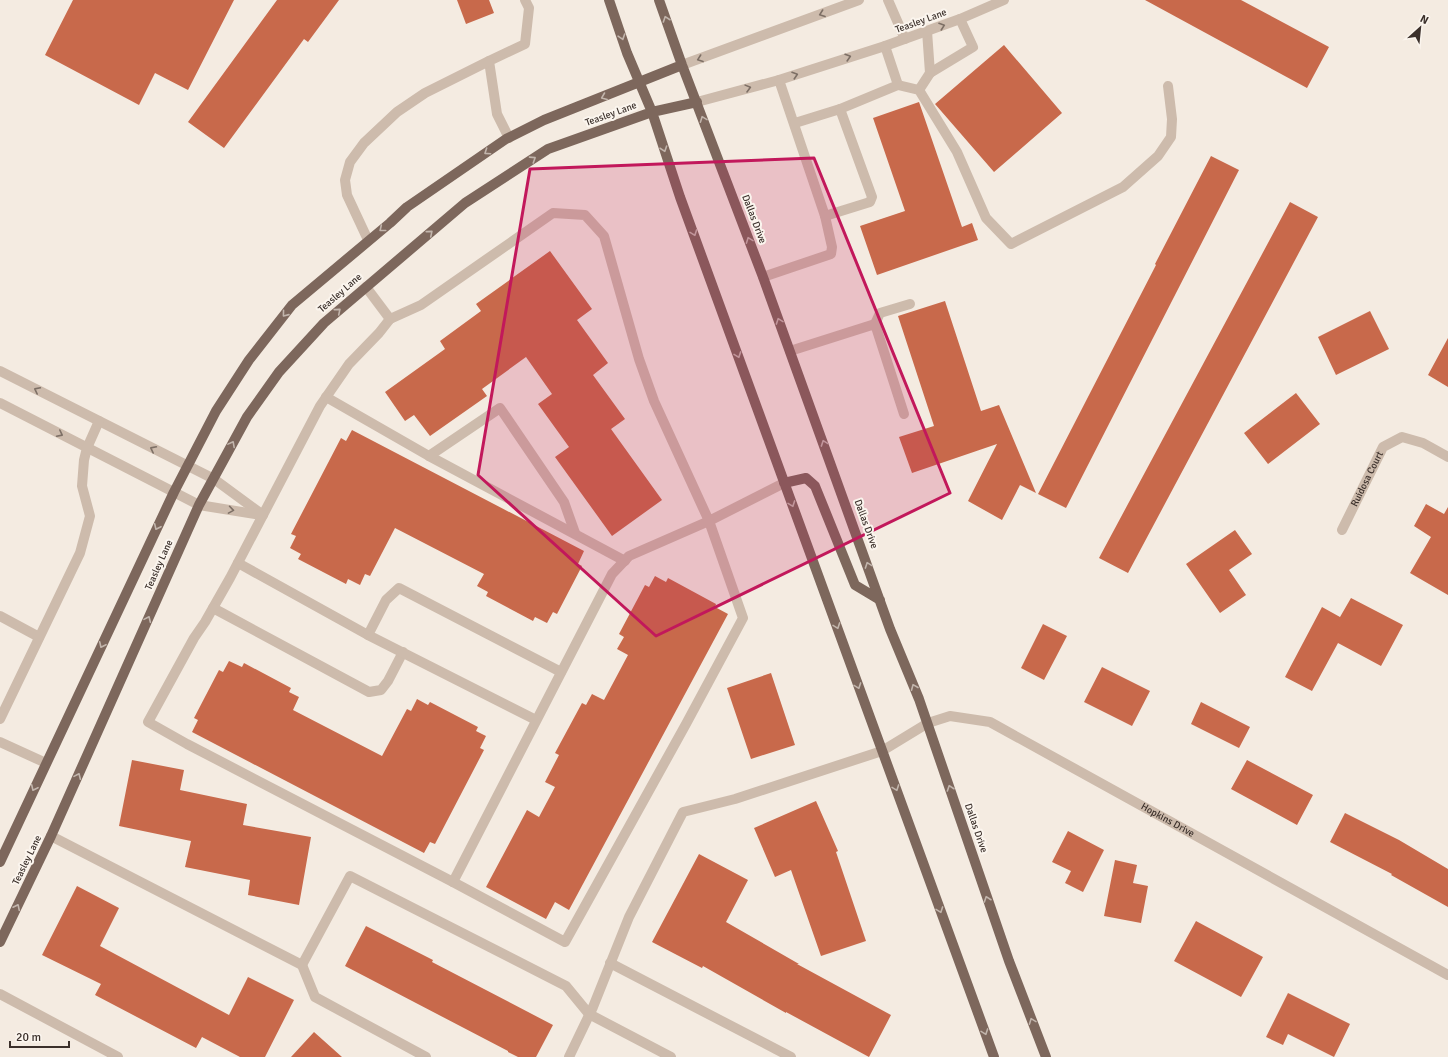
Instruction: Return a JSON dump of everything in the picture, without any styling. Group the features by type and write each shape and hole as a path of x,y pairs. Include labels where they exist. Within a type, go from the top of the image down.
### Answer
{"main road":[{"path":"609,0 627,53 652,112 680,197 994,1057"},
{"name":"Dallas Drive","path":"659,0 682,65 763,277 880,600 928,723 1009,961 1046,1057"},
{"name":"Teasley Lane","path":"0,862 174,492 216,411 249,360 292,305 407,207 509,138 544,120 682,65"},
{"name":"Teasley Lane","path":"0,942 51,836 199,505 247,417 279,372 324,323 471,198 548,149 652,112 697,102"},
{"path":"784,483 806,478 815,486 855,585 880,600"}],"street":[{"path":"368,240 347,195 345,180 350,162 364,144 397,112 425,93 525,44 529,8 525,0"},
{"name":"Teasley Lane","path":"682,65 859,0"},
{"path":"888,0 905,39"},
{"name":"Teasley Lane","path":"697,102 780,80 885,46 960,20 1004,0"},
{"path":"919,90 930,73 973,47 960,20"},
{"path":"927,31 930,73"},
{"path":"885,46 898,85"},
{"path":"489,61 497,114 509,138"},
{"path":"763,277 831,254 832,247 825,216 780,80"},
{"path":"795,123 840,109 898,85 919,90 957,152 986,218 1011,244 1123,187 1158,156 1170,137 1172,119 1168,86"},
{"path":"825,216 870,202 872,197 840,109"},
{"path":"553,213 584,215 604,236 639,359 654,401 709,521 743,618 565,942 187,744 148,722 194,638 213,608 238,563 326,397 350,364 380,333 390,319 421,304 553,213"},
{"path":"366,287 390,319"},
{"path":"904,414 875,324 880,313 910,304"},
{"path":"790,351 875,324"},
{"path":"0,372 214,479 263,516"},
{"path":"326,397 429,456 625,561"},
{"path":"0,403 199,505 263,516"},
{"path":"429,456 500,408 564,502 575,533"},
{"path":"0,719 80,553 90,516 82,486 84,460 87,448 99,421"},
{"name":"Ruidosa Court","path":"1342,530 1383,447 1402,437 1423,443 1448,457"},
{"path":"453,882 612,574 629,556 709,521 784,483"},
{"path":"238,563 368,635 536,720"},
{"path":"368,635 386,600 399,588 561,672"},
{"path":"213,608 369,692 381,690 388,681 403,652"},
{"path":"0,616 39,637"},
{"name":"Hopkins Drive","path":"569,1057 589,1014 629,917 684,812 735,799 882,751 928,723 950,716 990,722 1448,975"},
{"path":"0,742 46,763"},
{"path":"51,836 302,965 314,997 426,1057"},
{"path":"302,965 350,876 566,986 589,1014 671,1057"},
{"path":"610,963 791,1057"},
{"path":"0,994 118,1057"}],"highlighted area":[{"path":"814,158 950,493 656,636 478,475 530,169"}],"building":[{"path":"73,0 234,0 188,90 155,73 139,105 45,55"},
{"path":"277,0 339,0 308,42 304,39 224,148 188,122"},
{"path":"457,0 489,0 494,13 466,24"},
{"path":"1145,0 1241,0 1329,47 1307,88"},
{"path":"1004,45 1062,113 994,172 935,104"},
{"path":"919,102 962,227 972,223 978,240 877,275 860,226 905,211 873,118"},
{"path":"1211,156 1239,170 1066,508 1038,494"},
{"path":"1290,202 1318,217 1128,573 1099,558"},
{"path":"550,251 592,309 577,320 608,363 593,375 625,419 611,429 662,500 612,536 555,457 569,447 538,404 552,394 526,357 482,389 487,396 430,436 414,415 405,421 385,392 445,349 440,341 481,311 476,304"},
{"path":"945,301 981,411 999,405 1036,493 1020,485 1002,520 968,501 997,444 912,473 899,437 934,426 898,316"},
{"path":"1370,311 1389,349 1336,375 1318,337"},
{"path":"1448,338 1448,387 1428,375"},
{"path":"1296,393 1320,424 1268,464 1244,433"},
{"path":"352,430 584,551 578,564 582,566 557,614 553,612 547,623 535,617 533,621 486,596 488,592 477,586 484,574 395,528 370,576 365,574 360,585 348,579 346,584 298,559 301,554 290,548 296,536 291,534 341,438 346,441"},
{"path":"1426,504 1444,514 1448,507 1448,595 1410,573 1431,537 1414,526"},
{"path":"1235,530 1252,554 1229,570 1246,595 1220,613 1186,564"},
{"path":"655,576 666,582 668,578 716,604 715,607 728,614 569,910 555,902 546,919 486,887 527,810 539,817 555,787 545,782 559,755 555,753 582,703 586,705 592,694 604,700 628,655 617,649 624,637 619,634 645,585 649,587"},
{"path":"1351,598 1403,625 1381,666 1338,643 1312,691 1285,677 1322,607 1340,617"},
{"path":"1043,624 1067,636 1044,680 1021,668"},
{"path":"229,661 242,667 244,663 291,688 289,692 299,697 293,710 382,756 407,709 411,711 417,699 428,705 430,702 478,727 476,731 486,736 480,748 484,750 435,844 430,842 424,853 192,732 198,720 194,718 219,670 223,672"},
{"path":"1102,667 1150,691 1132,726 1084,702"},
{"path":"771,673 795,745 751,759 727,688"},
{"path":"1201,702 1250,727 1239,748 1191,724"},
{"path":"132,760 184,770 180,790 247,804 243,825 311,837 299,905 248,895 250,880 185,867 191,841 119,826"},
{"path":"1247,760 1313,795 1297,825 1231,789"},
{"path":"816,801 838,851 836,852 866,941 821,956 791,870 775,877 754,828"},
{"path":"1345,813 1399,840 1448,869 1448,907 1391,875 1392,874 1330,842"},
{"path":"1068,831 1104,850 1083,892 1065,883 1071,871 1052,862"},
{"path":"699,854 748,880 726,922 799,964 797,964 891,1015 869,1057 786,1013 703,966 702,968 652,942"},
{"path":"1115,860 1137,865 1133,883 1148,886 1141,923 1104,916"},
{"path":"77,886 119,908 100,946 229,1015 248,977 294,1000 265,1057 240,1057 202,1037 196,1048 95,995 101,984 42,955"},
{"path":"1196,921 1263,957 1241,997 1174,961"},
{"path":"366,926 433,960 432,962 553,1025 536,1057 518,1057 345,966"},
{"path":"1288,993 1350,1024 1334,1057 1288,1034 1283,1045 1266,1037"},
{"path":"314,1032 342,1057 291,1057"}]}
